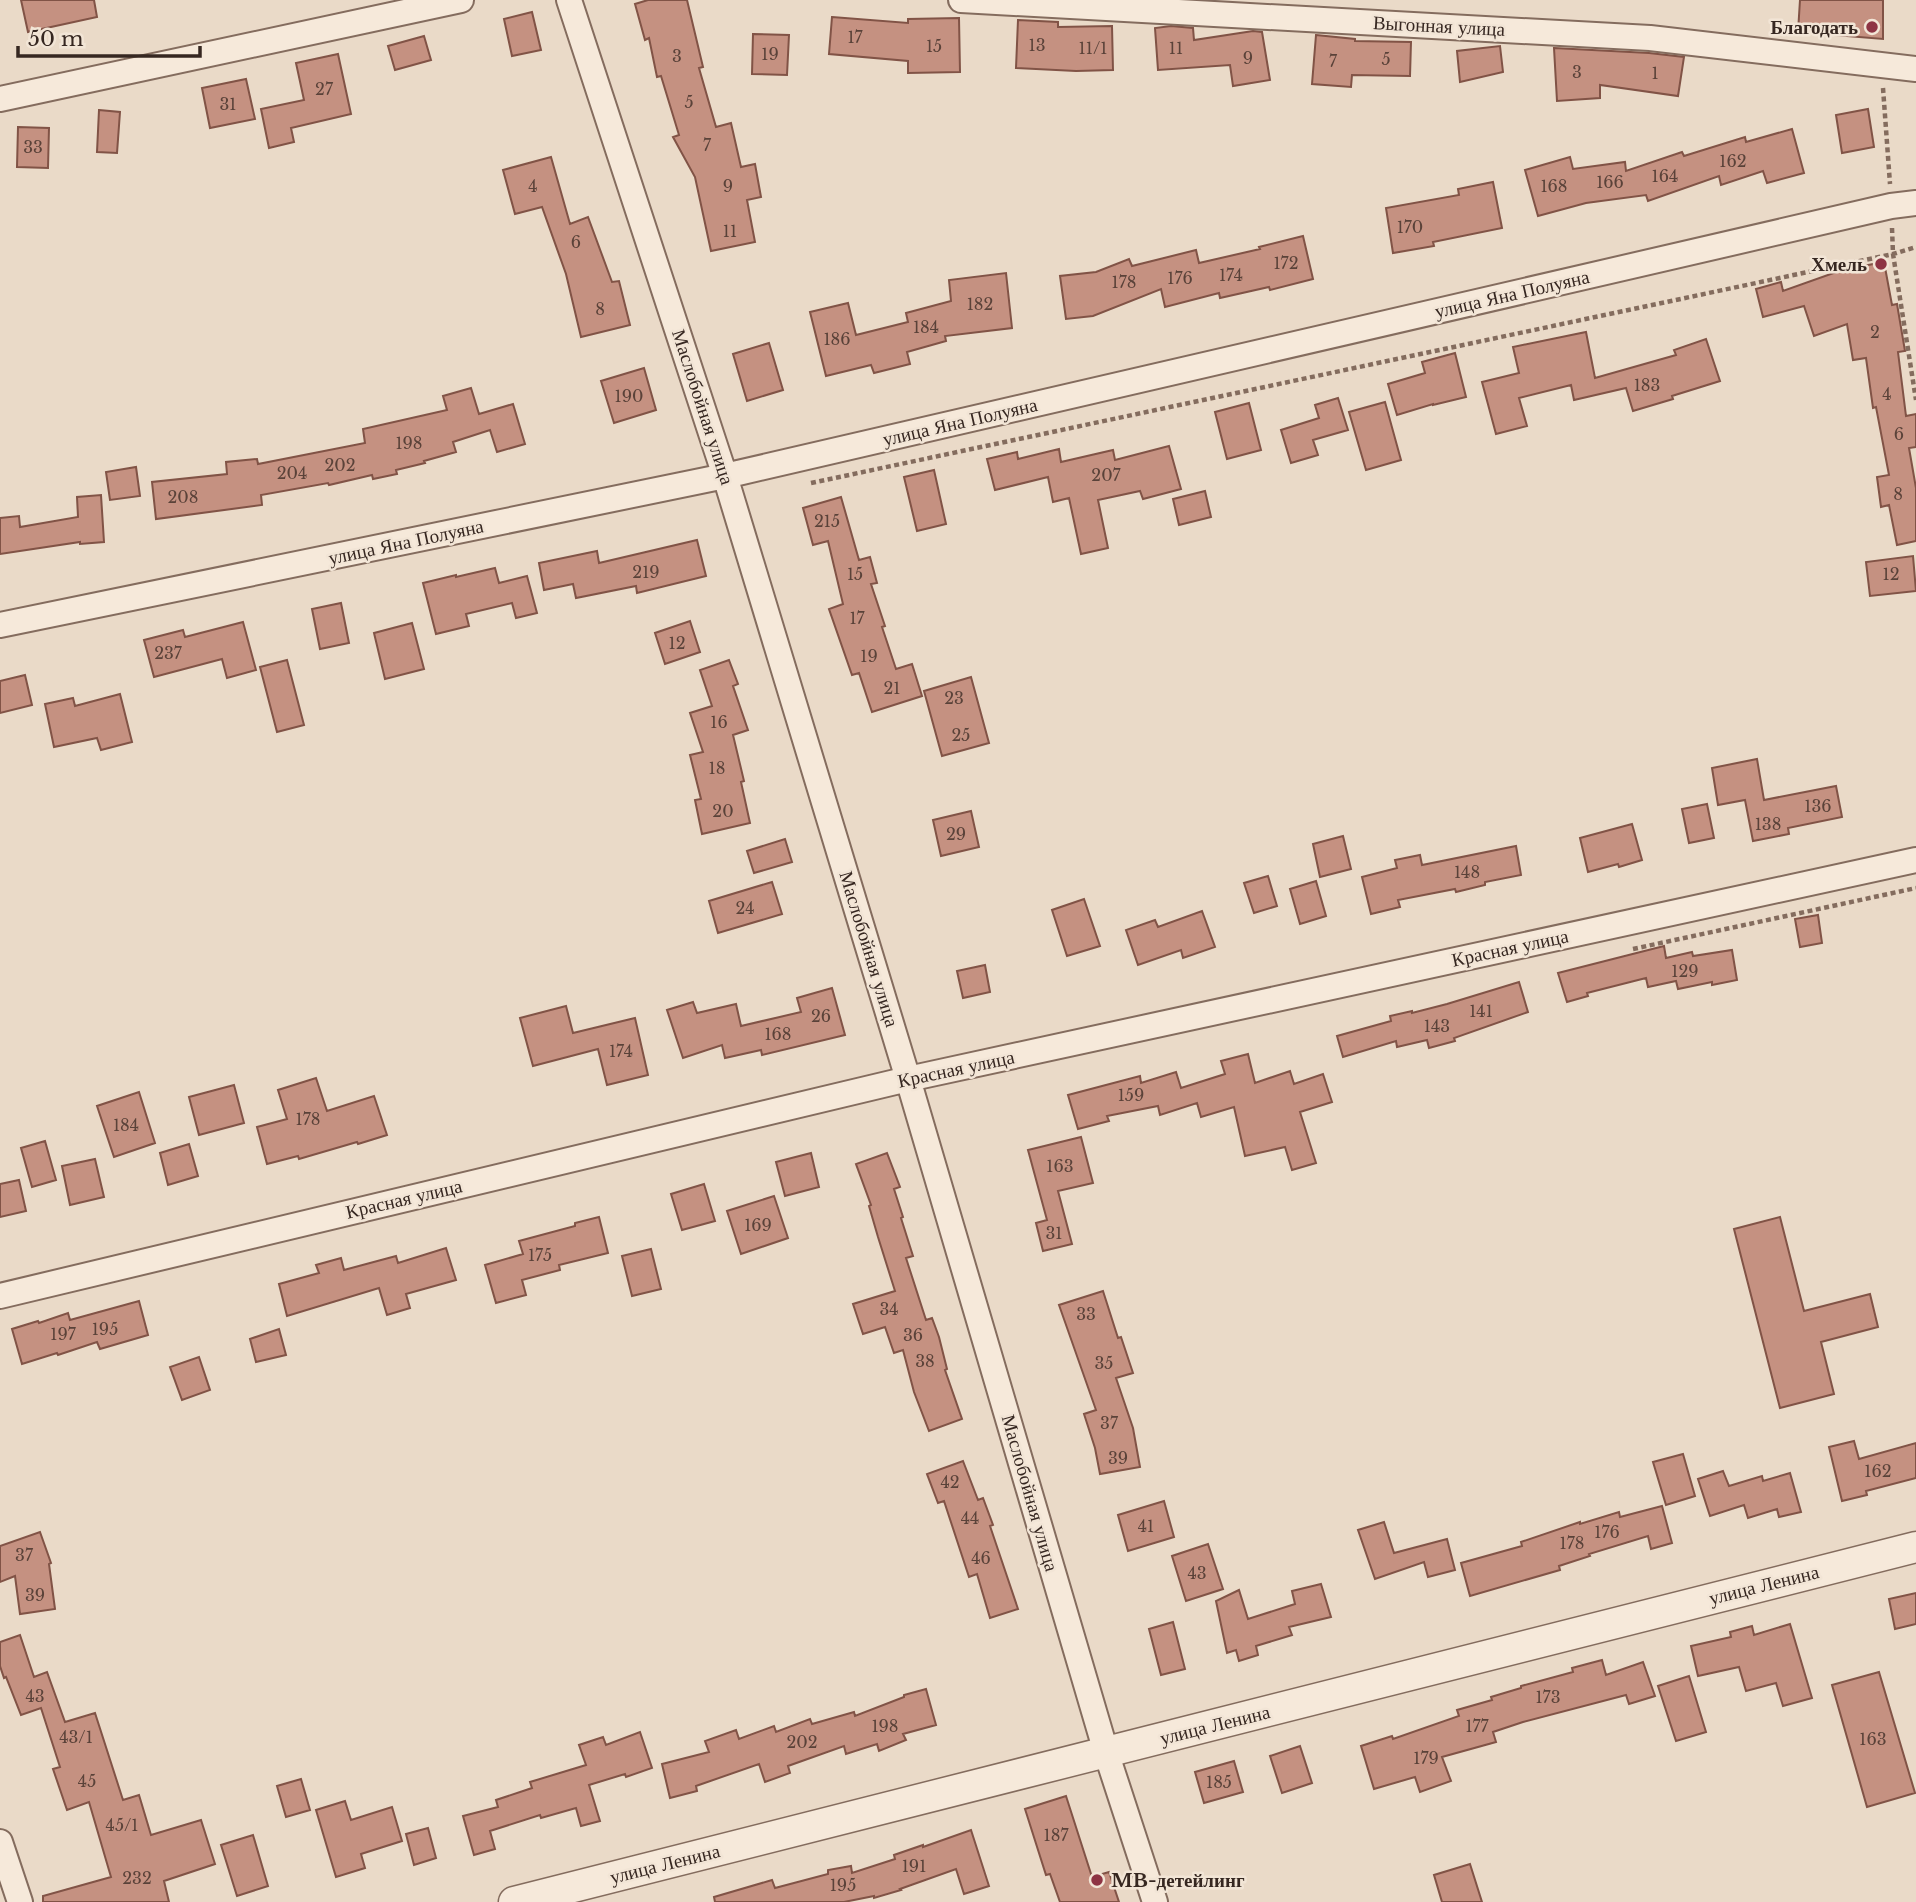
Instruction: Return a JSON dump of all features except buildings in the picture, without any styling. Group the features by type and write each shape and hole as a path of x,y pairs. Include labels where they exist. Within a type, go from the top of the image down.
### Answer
{"street":[{"path":"0,99 461,0"},
{"name":"Маслобойная улица","path":"569,0 725,476 908,1079 1106,1752 1155,1902"},
{"name":"Выгонная улица","path":"961,0 1650,38 1916,69"},
{"name":"улица Яна Полуяна","path":"0,625 725,476 1891,206 1916,203"},
{"name":"Красная улица","path":"0,1296 908,1079 1916,860"},
{"name":"улица Ленина","path":"513,1902 1916,1547"},
{"path":"0,1842 20,1902"}],"path":[{"path":"801,486 1916,247"},
{"path":"1632,949 1916,888"}],"place":[{"name":"Благодать","path":"1872,27"},
{"name":"Хмель","path":"1881,264"},
{"name":"MB-детейлинг","path":"1097,1880"}]}
